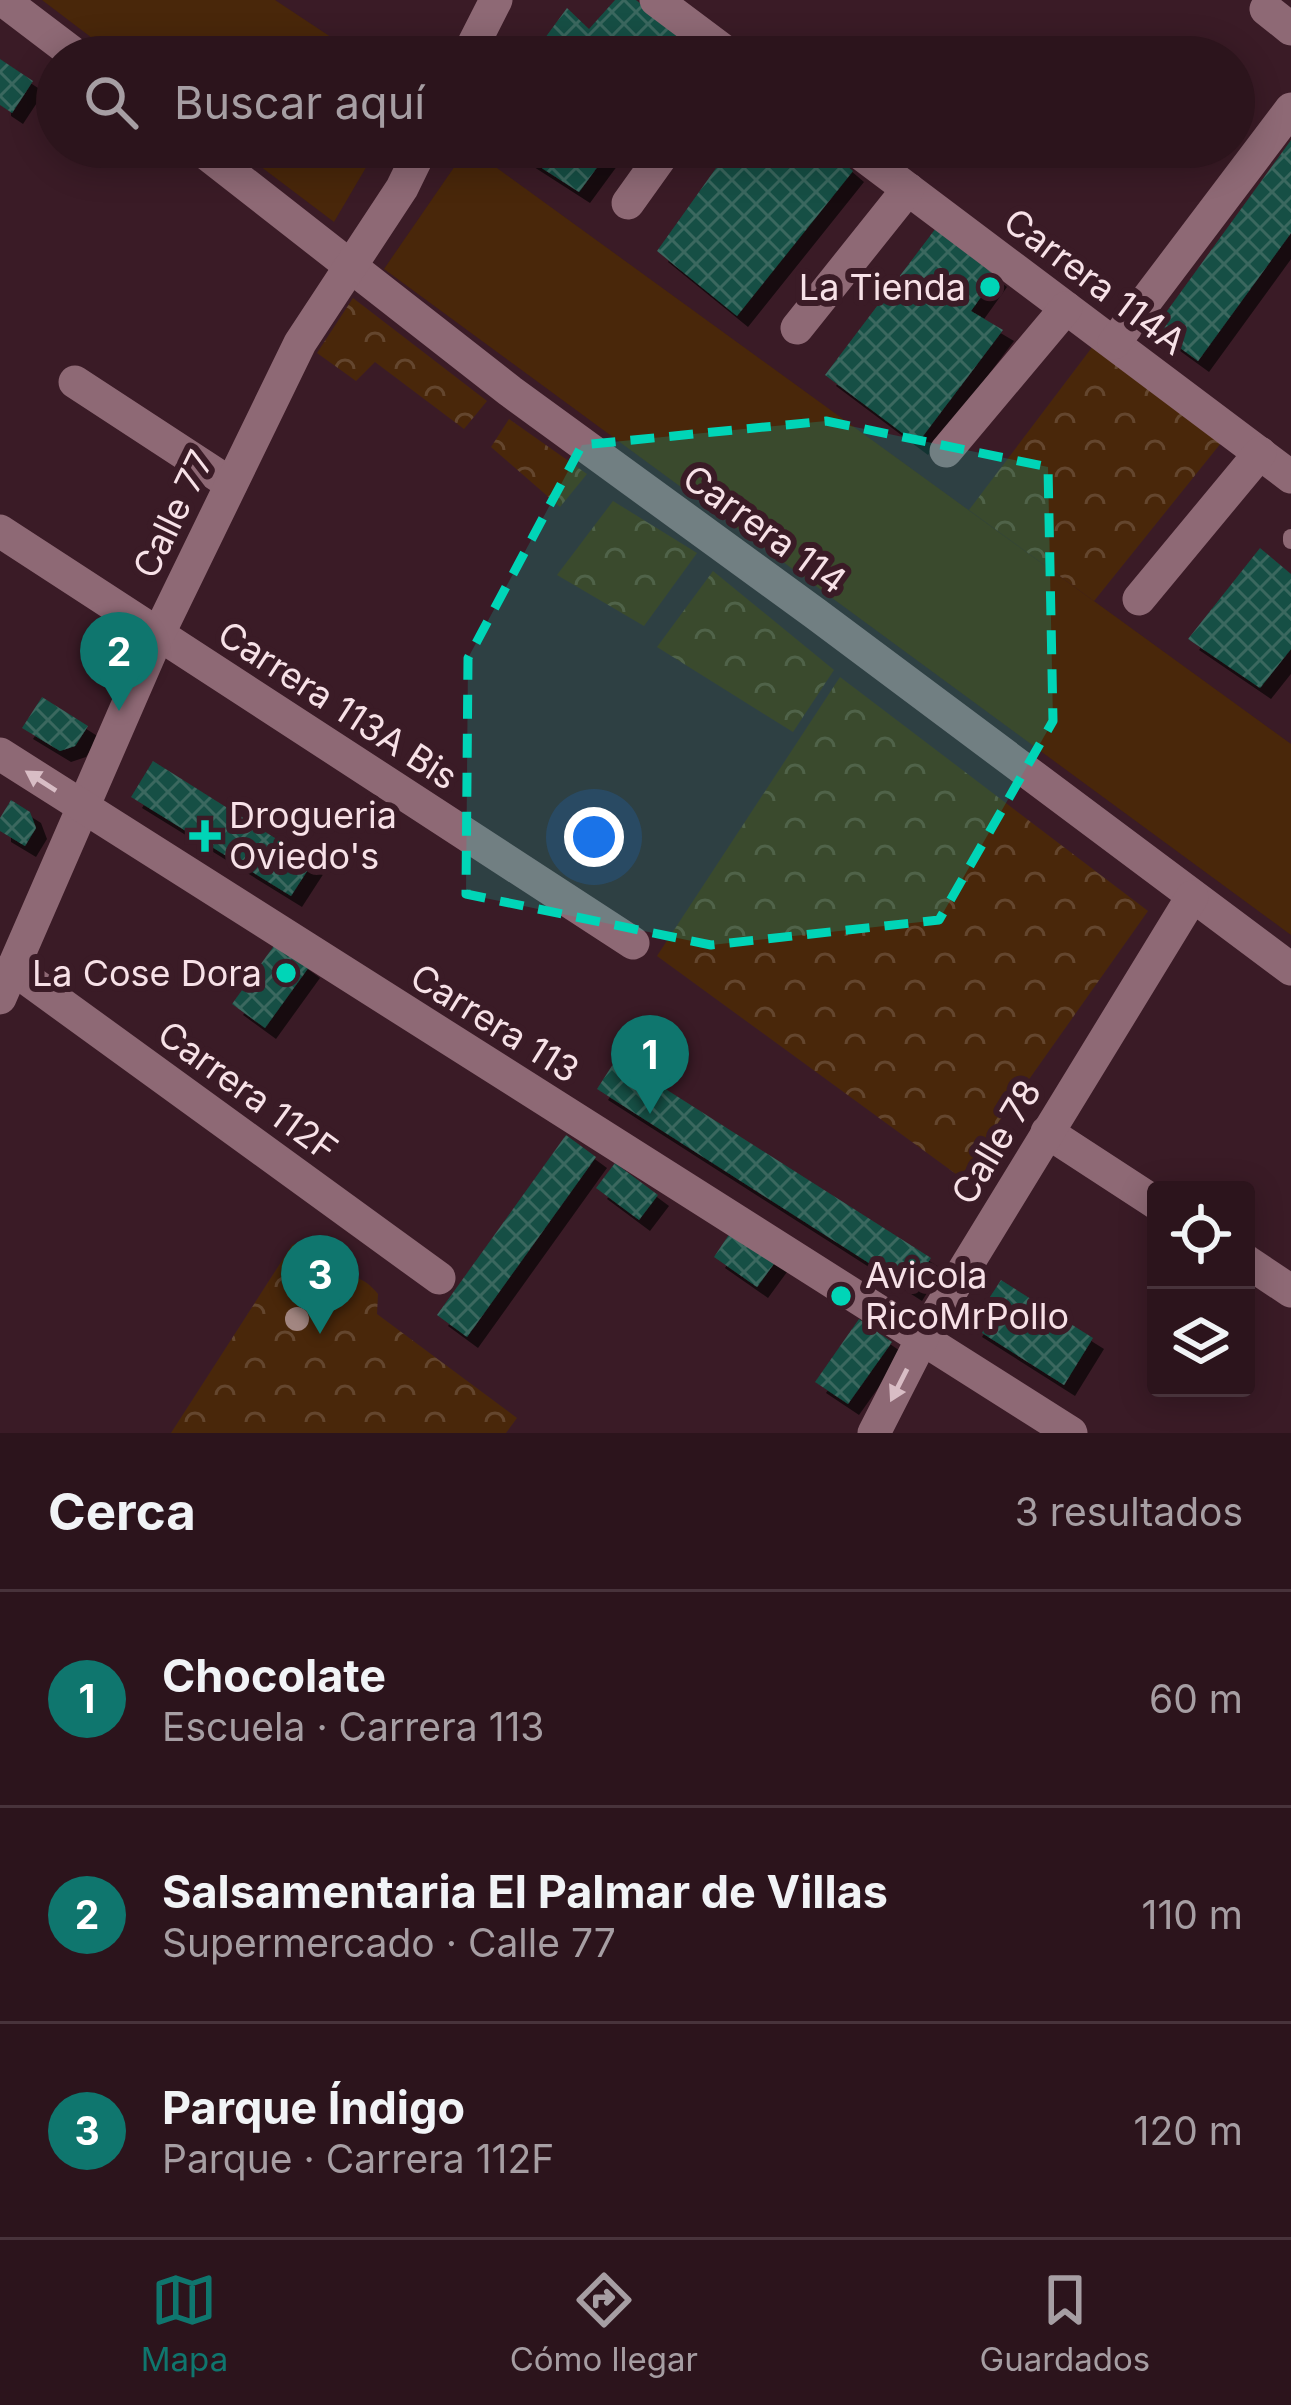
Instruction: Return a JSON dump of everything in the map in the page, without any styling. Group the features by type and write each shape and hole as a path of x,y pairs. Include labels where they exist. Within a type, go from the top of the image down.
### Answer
{"street":[{"path":"3,0 51,36"},
{"path":"478,36 496,0"},
{"path":"656,0 704,36"},
{"path":"1255,157 1291,109"},
{"name":"Carrera 114","path":"225,168 509,391 783,589 1291,969"},
{"name":"Calle 77","path":"6,983 158,634 300,343 412,168"},
{"path":"628,203 653,168"},
{"name":"Carrera 114A","path":"880,168 1291,476"},
{"path":"1114,344 1247,168"},
{"path":"797,328 908,189"},
{"path":"946,452 1066,308"},
{"path":"75,382 231,484"},
{"path":"1139,599 1260,453"},
{"name":"Carrera 113A Bis","path":"0,531 633,943"},
{"name":"Carrera 113","path":"0,754 1071,1433"},
{"name":"Calle 78","path":"874,1433 923,1336 1192,897"},
{"name":"Carrera 112F","path":"6,983 439,1278"},
{"path":"1047,1132 1147,1197"},
{"path":"1255,1267 1291,1291"}],"highlighted area":[{"path":"826,421 1048,467 1053,721 939,920 711,945 466,894 468,658 582,445"}],"green space":[{"path":"42,0 275,0 329,36 89,36"},
{"path":"263,168 366,168 334,222"},
{"path":"454,168 497,168 1291,744 1291,935 384,269"},
{"path":"353,298 487,401 464,429 375,362 356,381 317,353"},
{"path":"1093,346 1221,443 1094,601 969,510"},
{"path":"509,419 587,474 560,507 491,447"},
{"path":"613,501 697,553 644,626 557,575"},
{"path":"713,571 834,670 793,732 657,647"},
{"path":"840,677 1148,911 960,1177 657,956"},
{"path":"318,1236 327,1247 326,1272 354,1277 373,1288 378,1294 377,1314 517,1418 506,1433 171,1433 292,1245"}],"building":[{"path":"615,0 636,0 682,36 546,36 567,8 589,29"},
{"path":"0,59 33,81 12,113 0,105"},
{"path":"1291,140 1291,233 1198,361 1154,329"},
{"path":"542,168 597,168 579,192"},
{"path":"716,168 853,171 737,316 657,251"},
{"path":"936,228 996,276 971,311 1003,330 917,444 825,375"},
{"path":"1260,548 1291,574 1291,649 1260,688 1188,639"},
{"path":"42,697 88,726 75,746 60,751 22,728"},
{"path":"153,761 313,862 291,896 131,797"},
{"path":"11,800 30,812 36,828 25,846 0,831 0,818"},
{"path":"276,943 309,967 265,1028 232,1004"},
{"path":"617,1058 931,1258 911,1290 597,1089"},
{"path":"566,1135 596,1157 467,1337 437,1315"},
{"path":"615,1163 658,1195 639,1220 596,1188"},
{"path":"732,1230 776,1261 757,1287 714,1257"},
{"path":"1001,1280 1093,1338 1064,1385 971,1326"},
{"path":"859,1319 892,1342 848,1404 815,1382"}],"place":[{"name":"La Tienda","path":"990,287"},
{"name":"Salsamentaria El Palmar de Villas","path":"119,711"},
{"name":"Drogueria Oviedo's","path":"205,836"},
{"name":"La Cose Dora","path":"286,973"},
{"name":"Chocolate","path":"650,1114"},
{"name":"Avicola RicoMrPollo","path":"841,1296"},
{"name":"Parque Índigo","path":"320,1334"}]}
